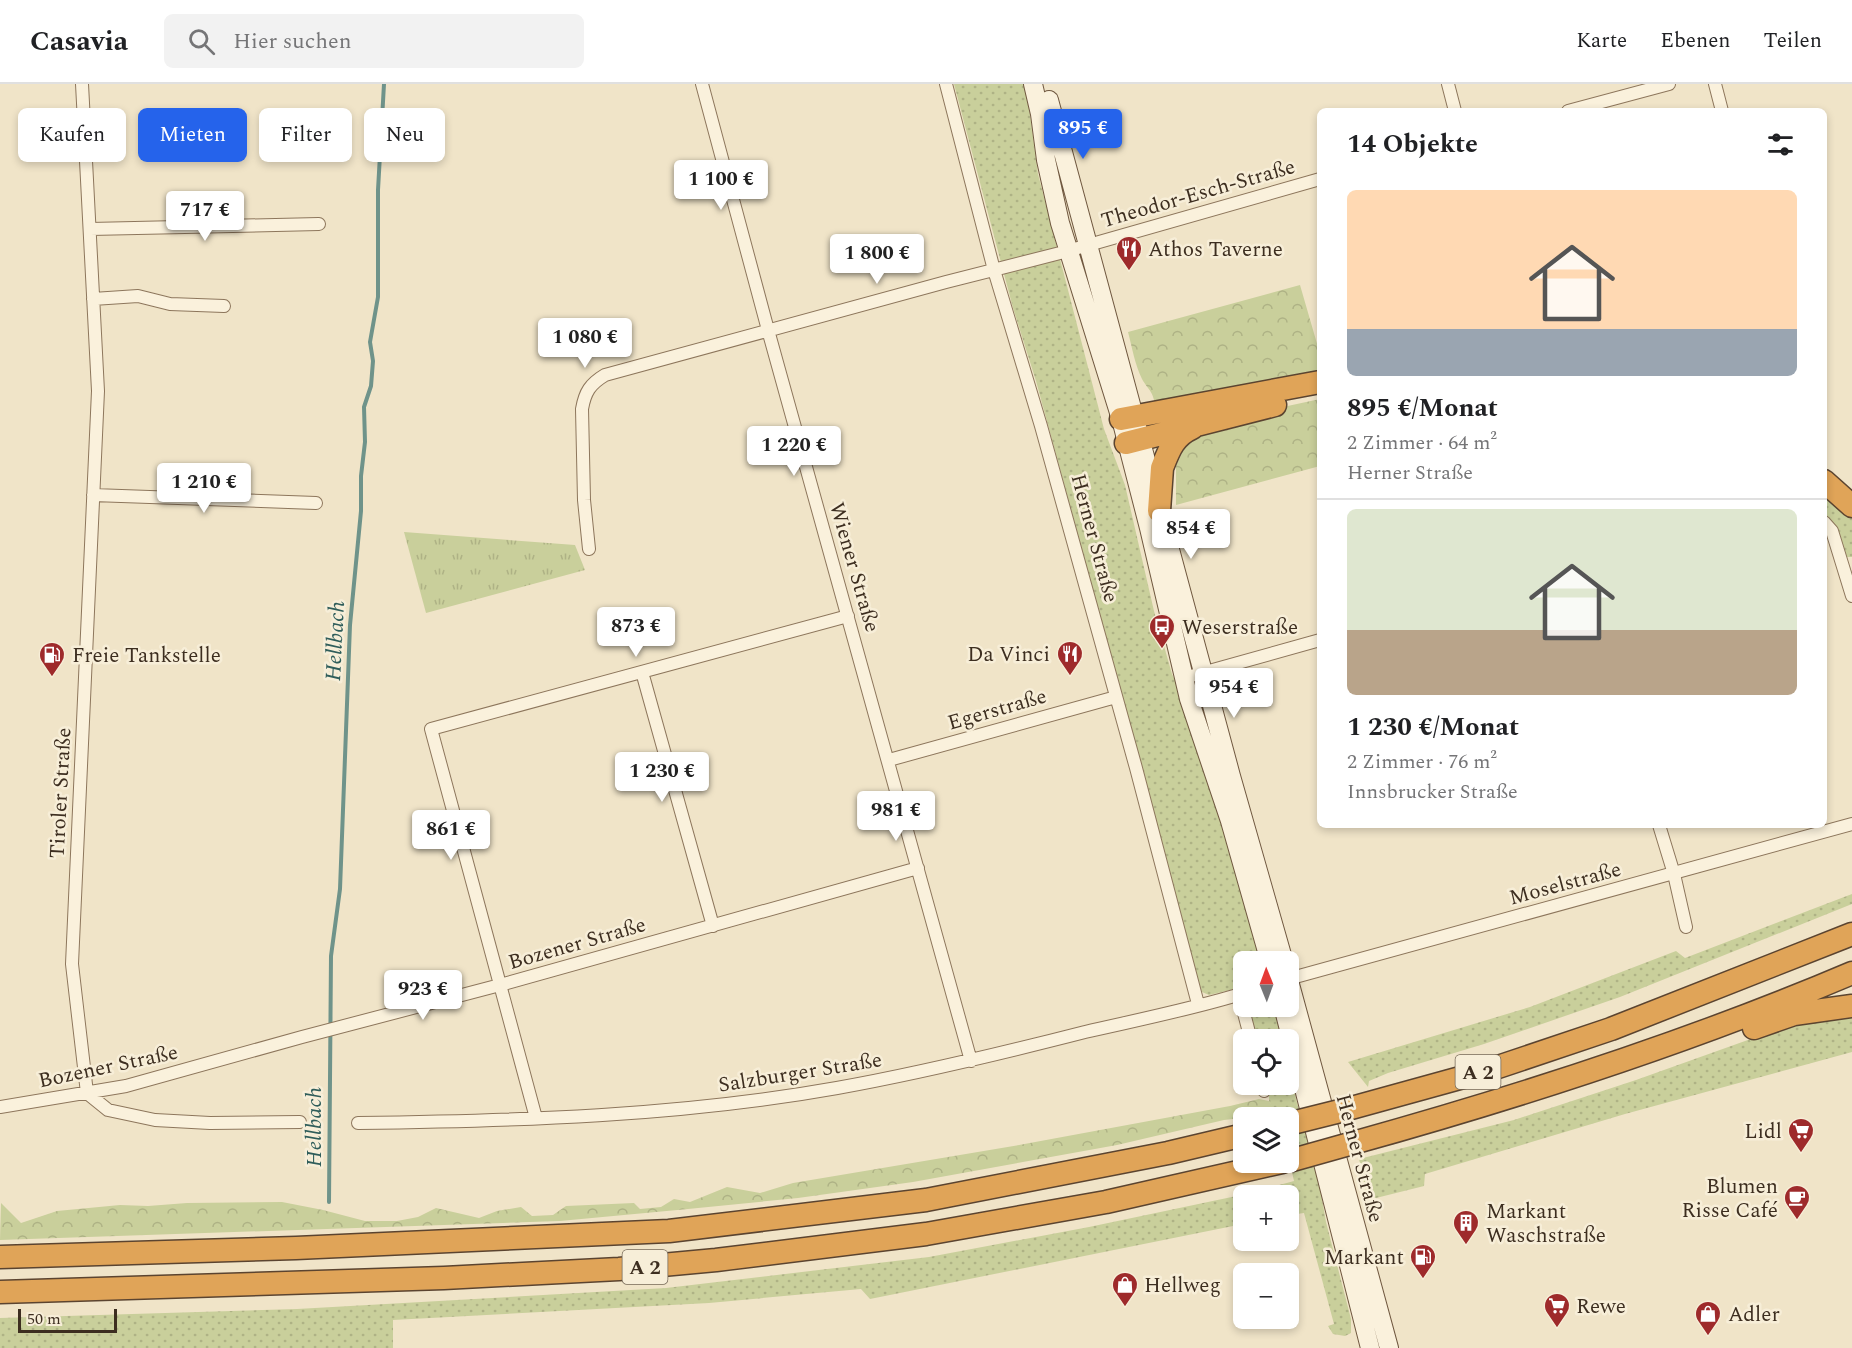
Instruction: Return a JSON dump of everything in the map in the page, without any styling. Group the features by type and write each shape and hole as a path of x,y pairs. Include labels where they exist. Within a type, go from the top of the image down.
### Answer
{"highway":[{"path":"1127,417 1317,383"},
{"path":"1133,441 1317,396"},
{"path":"1159,511 1162,468 1173,441 1181,432 1207,421"},
{"path":"1827,470 1852,491"},
{"path":"1827,484 1852,506"},
{"name":"A 2","path":"1299,1121 1489,1070 1611,1029 1852,934"},
{"name":"A 2","path":"1299,1158 1531,1092 1679,1040 1852,973"},
{"path":"1679,1040 1735,1035 1794,1014 1852,1006"},
{"name":"A 2","path":"0,1257 307,1248 669,1231 926,1200 1168,1153 1233,1138"},
{"name":"A 2","path":"0,1292 455,1277 619,1269 716,1260 926,1234 1106,1202 1234,1173"}],"main road":[{"path":"1033,84 1040,114 1046,160 1068,251 1127,417"},
{"path":"1045,84 1133,441 1149,528 1189,699 1230,821 1267,951"},
{"path":"1133,441 1159,511 1281,951"},
{"name":"Herner Straße","path":"1299,1015 1389,1348"},
{"name":"Herner Straße","path":"1286,1017 1370,1348"}],"street":[{"name":"Tiroler Straße","path":"82,84 98,391 72,963 87,1093"},
{"name":"Wiener Straße","path":"702,84 971,1061"},
{"name":"Herner Straße","path":"946,84 994,270 1041,426 1198,1005"},
{"path":"1448,84 1454,108"},
{"path":"1579,108 1669,84"},
{"path":"1715,84 1721,108"},
{"name":"Theodor-Esch-Straße","path":"589,549 584,500 582,409 585,394 593,382 605,375 1068,251 1317,180"},
{"path":"90,229 319,224"},
{"path":"93,299 138,296 178,305 224,306"},
{"path":"93,495 316,503"},
{"path":"1827,525 1832,531 1852,596"},
{"path":"536,1118 431,729 848,616"},
{"path":"1184,678 1317,641"},
{"path":"642,672 712,926"},
{"name":"Egerstraße","path":"889,760 1116,697"},
{"name":"Moselstraße","path":"1299,975 1852,824"},
{"path":"1660,828 1674,874 1686,927"},
{"name":"Bozener Straße","path":"0,1107 126,1086 500,985 918,868"},
{"name":"Salzburger Straße","path":"358,1122 536,1118 691,1108 765,1099 836,1088 971,1061 1233,995"},
{"path":"87,1093 108,1110 154,1120 210,1123 300,1122"}],"green space":[{"path":"954,84 1026,84 1038,174 1104,429 1125,485 1154,611 1172,674 1180,690 1220,806 1260,951 1233,951 1233,989 1209,995 1202,992 1199,984 1036,381 1013,308"},
{"path":"1300,285 1317,344 1317,377 1155,404 1140,374 1128,332"},
{"path":"1317,400 1317,467 1176,505 1176,466 1182,453 1173,448 1182,438 1283,407"},
{"path":"1827,495 1852,517 1852,557 1847,557 1838,531 1827,519"},
{"path":"404,532 575,545 585,570 426,613"},
{"path":"1852,894 1852,904 1620,997 1484,1044 1388,1073 1369,1081 1368,1087 1348,1062 1530,1007 1676,951 1685,958"},
{"path":"1852,1013 1852,1052 1625,1114 1425,1174 1424,1186 1368,1200 1359,1159 1514,1120 1636,1080 1787,1026"},
{"path":"1251,1017 1278,1017 1281,1029 1254,1029"},
{"path":"1269,1095 1295,1095 1298,1107 1272,1107"},
{"path":"1259,1099 1269,1101 1273,1107 1233,1107 1233,1119 1117,1145 913,1182 798,1198 560,1221 0,1240 1,1203 21,1223 57,1211 120,1205 148,1206 187,1203 282,1202 365,1221 397,1221 418,1217 436,1208 479,1218 497,1211 521,1207 532,1216 553,1215 566,1206 634,1203 640,1209 661,1207 674,1199 690,1202 727,1187 760,1193 793,1183"},
{"path":"1299,1110 1319,1182 1326,1222 1351,1319 1351,1333 1345,1336 1333,1334 1328,1326 1334,1324 1304,1213 1299,1214 1299,1185 1279,1185 1294,1181 1292,1173 1299,1173"},
{"path":"1233,1197 1233,1226 870,1299 861,1289 709,1303 393,1320 393,1348 0,1348 0,1318 297,1309 666,1288 929,1257"}],"waterway":[{"name":"Hellbach","path":"329,1202 331,956 340,889 350,625 361,511 361,476 365,442 364,407 371,386 373,361 370,342 378,297 378,190 384,84"}],"place":[{"name":"Athos Taverne","path":"1129,272"},
{"name":"Weserstraße","path":"1162,650"},
{"name":"Da Vinci","path":"1070,677"},
{"name":"Freie Tankstelle","path":"52,678"},
{"name":"Lidl","path":"1801,1154"},
{"name":"Blumen Risse Café","path":"1797,1221"},
{"name":"Markant Waschstraße","path":"1466,1246"},
{"name":"Markant","path":"1423,1280"},
{"name":"Hellweg","path":"1125,1308"},
{"name":"Rewe","path":"1557,1329"},
{"name":"Adler","path":"1708,1337"}]}
